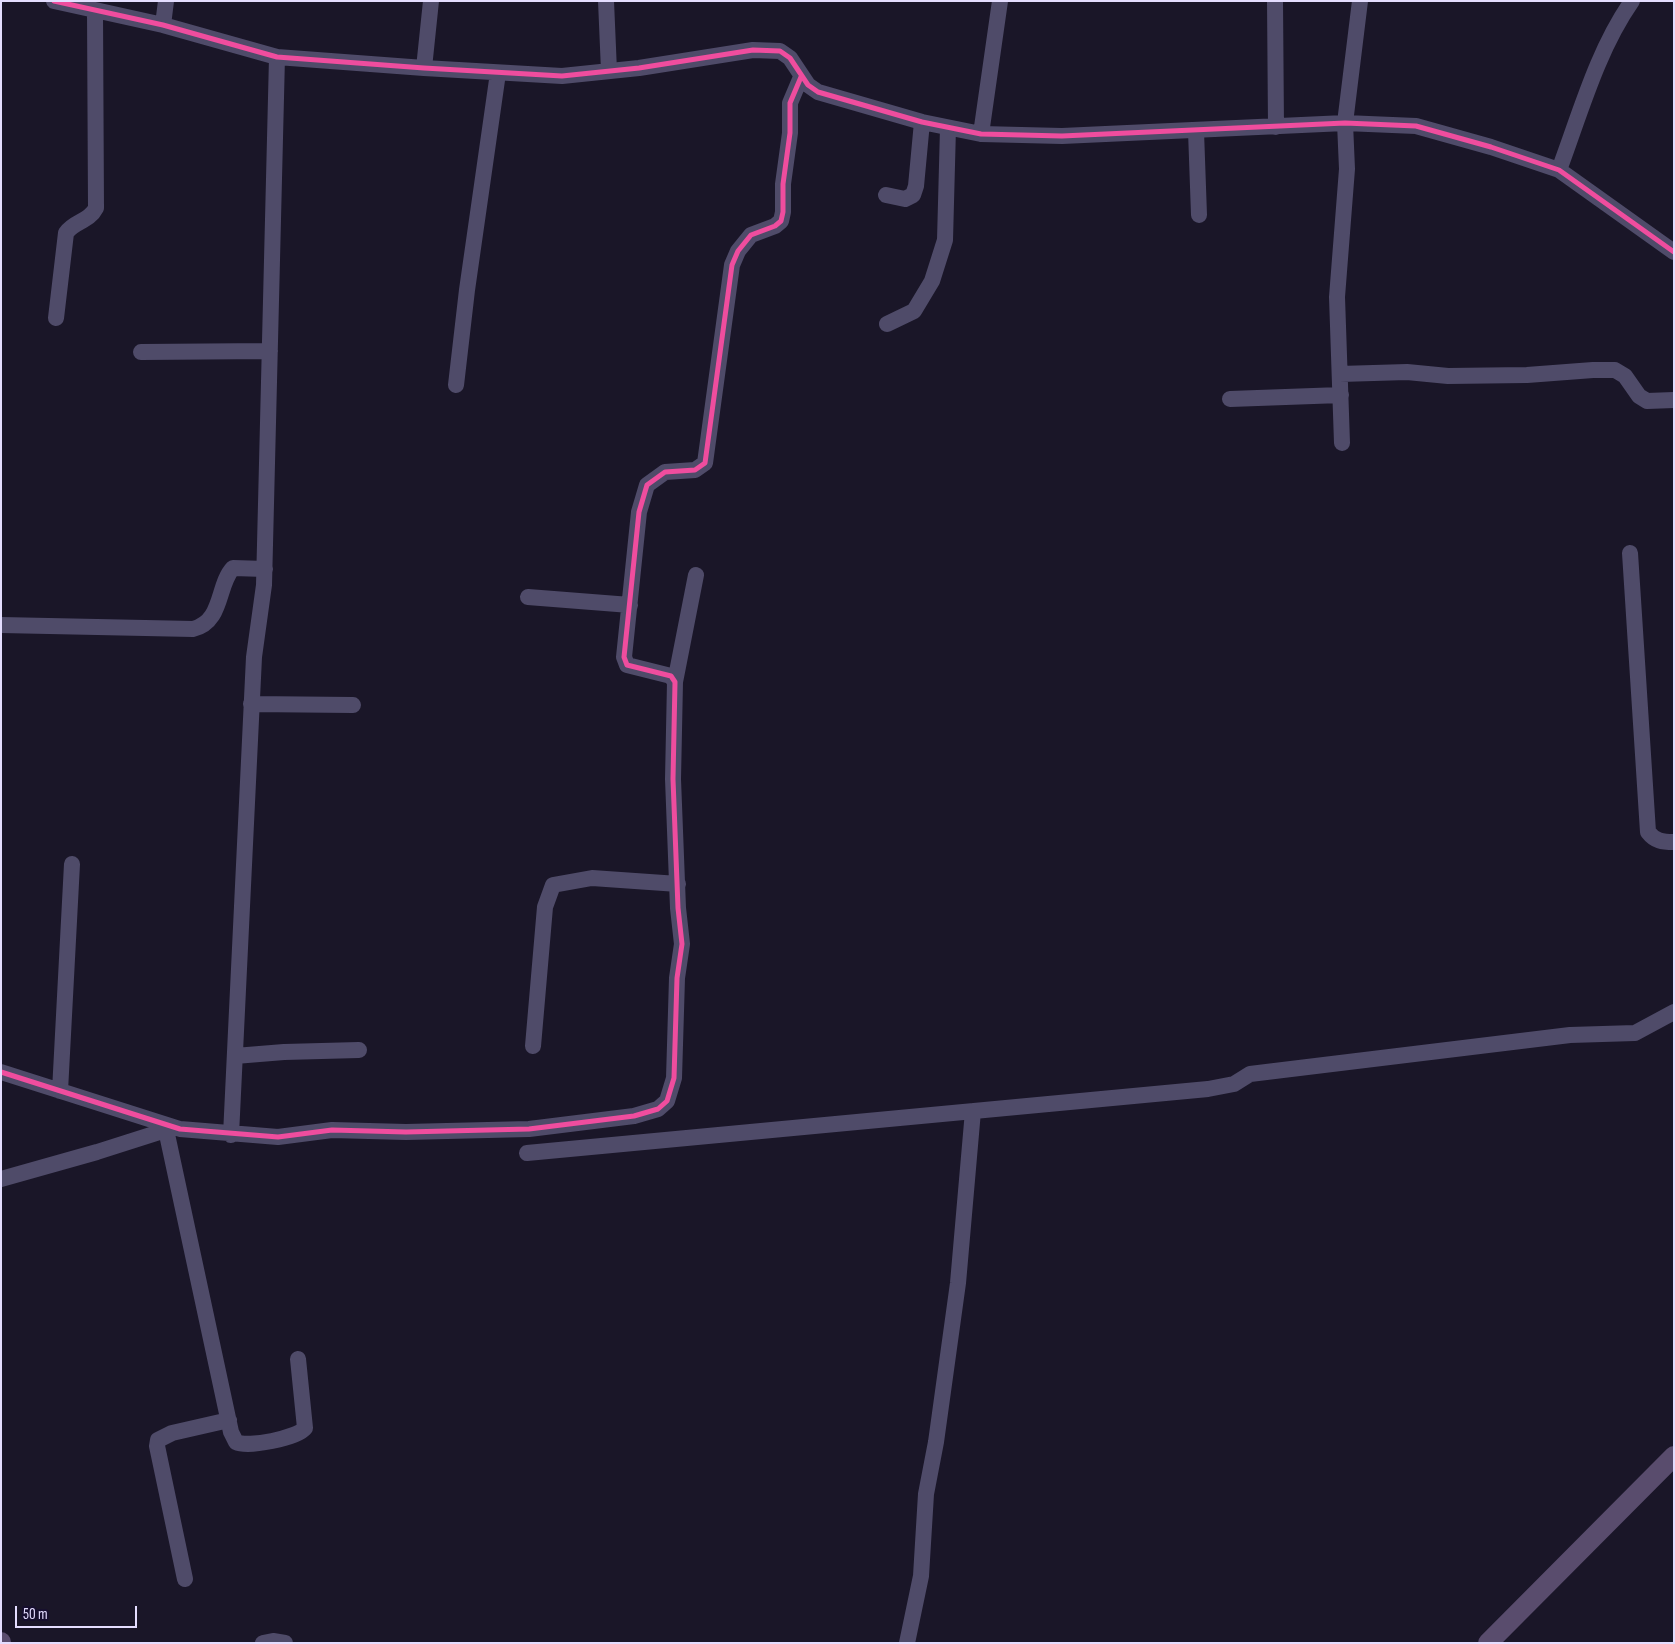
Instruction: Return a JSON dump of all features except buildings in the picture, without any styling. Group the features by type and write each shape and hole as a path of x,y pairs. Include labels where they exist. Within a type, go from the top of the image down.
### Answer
{"main road":[{"path":"1488,1643 1674,1456"}],"street":[{"path":"54,1 95,12 163,25 277,57 498,74 562,76 753,50 780,51 790,58 801,77 818,92 922,122 982,134 1062,136 1344,124 1416,126 1491,147 1559,170 1674,252"},
{"path":"163,25 166,1"},
{"path":"424,68 431,1"},
{"path":"606,1 608,71"},
{"path":"982,134 1000,1"},
{"path":"1275,1 1276,127"},
{"path":"1342,443 1337,296 1347,169 1344,124 1360,1"},
{"path":"1559,170 1601,60 1619,20 1632,1"},
{"path":"56,318 66,233 69,228 93,215 96,208 98,185 95,12"},
{"path":"231,1135 251,704 254,657 265,569 277,57"},
{"path":"456,385 467,290 498,74"},
{"path":"675,682 671,676 627,665 624,657 639,512 647,485 665,472 694,470 704,463 732,265 738,251 751,235 779,224 781,221 783,212 783,184 790,133 790,103 801,77"},
{"path":"886,195 905,199 913,195 916,186 922,122"},
{"path":"886,324 914,311 932,281 945,240 948,128"},
{"path":"1196,131 1199,215"},
{"path":"141,352 270,351"},
{"path":"1340,374 1407,372 1448,376 1527,376 1593,370 1616,370 1625,376 1638,396 1647,401 1674,400"},
{"path":"1230,399 1341,395"},
{"path":"1630,553 1648,832 1653,838 1662,842 1674,842"},
{"path":"1,625 193,629 205,622 216,609 233,568 265,569"},
{"path":"1,1072 60,1090 165,1128 231,1135 278,1137 332,1130 406,1132 529,1129 619,1119 658,1109 667,1101 674,1078 677,978 682,944 673,779 675,682 696,575"},
{"path":"528,597 630,605"},
{"path":"251,704 353,706"},
{"path":"60,1090 72,864"},
{"path":"533,1046 545,907 553,885 592,878 678,884"},
{"path":"527,1153 1208,1089 1234,1084 1250,1074 1551,1037 1635,1034 1674,1012"},
{"path":"235,1056 284,1052 359,1050"},
{"path":"907,1643 921,1576 926,1494 936,1442 958,1283 973,1111"},
{"path":"1,1179 96,1152 165,1128"},
{"path":"165,1128 233,1438 241,1445 276,1440 302,1432 305,1428 298,1359"},
{"path":"185,1579 157,1446 158,1440 172,1433 229,1420"},
{"path":"263,1643 273,1641 286,1643"}],"cycle path":[{"path":"54,1 163,25 277,57 424,68 562,76 639,68 753,50 780,51 790,58 808,85 818,92 922,122 981,134 1062,136 1345,123 1416,126 1491,147 1559,170 1674,252"},
{"path":"1,1072 180,1129 278,1137 332,1130 406,1132 529,1129 634,1116 658,1109 667,1101 674,1078 677,978 682,944 678,908 673,779 675,682 671,676 627,665 624,657 639,512 647,485 665,472 695,470 705,463 732,265 738,251 751,235 775,226 781,221 783,212 783,184 790,133 790,103 801,77"}]}
